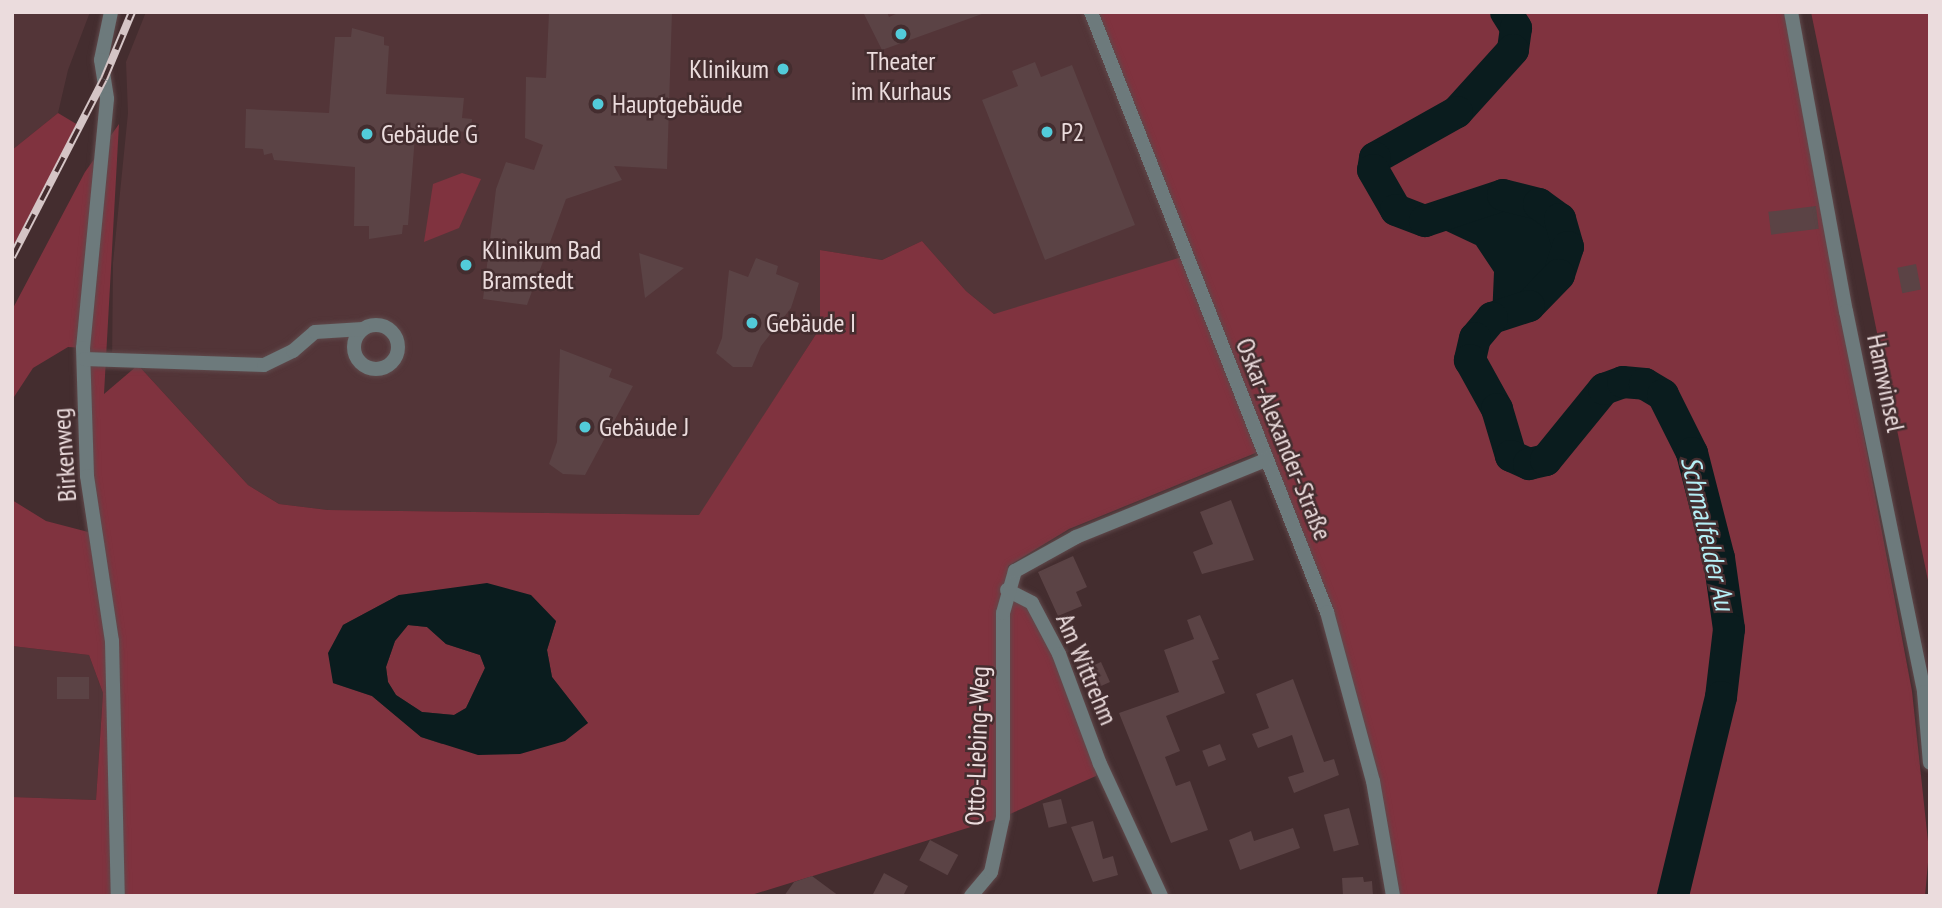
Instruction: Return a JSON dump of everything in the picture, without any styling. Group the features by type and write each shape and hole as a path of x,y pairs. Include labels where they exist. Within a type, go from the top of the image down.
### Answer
{"street":[{"name":"Birkenweg","path":"111,12 101,60 107,99 84,359 87,476 112,641 118,896"},
{"name":"Oskar-Alexander-Straße","path":"1091,12 1327,612 1373,781 1393,896"},
{"name":"Hamwinsel","path":"1791,12 1846,311 1924,692 1930,763"},
{"path":"84,359 264,365 293,351 315,332 363,330"},
{"path":"1007,590 1015,571 1034,558 1266,460"},
{"name":"Otto-Liebing-Weg","path":"971,896 991,872 1003,817 1007,590"},
{"name":"Am Wittrehm","path":"1007,590 1032,603 1059,654 1100,764 1161,896"}],"shaded area":[{"path":"12,12 90,12 68,70 58,113 12,150"},
{"name":"Klinikum Bad Bramstedt","path":"146,12 1092,12 1185,256 1040,305 994,314 966,291 922,241 882,260 820,250 820,328 700,515 328,510 279,504 248,485 139,366 112,365 113,263 128,113 126,62"},
{"path":"1091,12 1784,12 1912,691 1929,851 1925,896 1393,896 1327,612 1258,452 1069,529 1008,566 1007,590 1029,605 1056,656 1098,768 1096,776 1003,817 748,896 12,896 12,797 96,800 103,693 89,655 12,646 12,500 46,521 92,533 83,348 68,347 33,368 12,400 12,310 85,172 119,124 104,394 138,365 248,485 279,504 328,510 699,515 820,328 820,250 882,260 922,241 966,291 994,314 1185,256","holes":["399,595 556,621 547,650 552,677 588,723 442,744 421,737 372,696 333,683 343,625"]},
{"path":"1811,12 1930,12 1930,590"},
{"path":"58,113 78,125 12,248 12,150"},
{"path":"462,173 481,179 459,228 424,242 433,184"},
{"path":"1503,195 1539,204 1560,219 1568,247 1559,275 1529,306 1492,318 1494,272 1476,245 1425,221"},
{"path":"487,583 531,595 556,621 547,650 552,677 588,723 565,741 520,754 478,755 421,737 372,696 333,683 328,653 343,625 399,595","holes":["408,625 427,627 446,644 480,655 485,668 466,708 454,715 422,712 396,695 388,682 386,667 395,641"]},
{"path":"408,625 427,627 446,644 480,655 485,668 466,708 454,715 422,712 396,695 388,682 386,667 395,641"},
{"path":"12,646 89,655 103,693 96,800 12,797"}],"building":[{"name":"Hauptgebäude","path":"549,12 672,12 667,169 614,166 622,180 566,199 527,305 483,299 496,189 506,162 534,170 543,145 525,138 526,77 546,78"},
{"name":"Theater im Kurhaus","path":"863,12 887,12 889,17 900,12 982,14 882,50"},
{"name":"Gebäude G","path":"352,28 384,37 384,45 389,46 386,94 464,98 462,118 472,119 471,132 408,129 415,136 408,225 403,225 402,234 369,239 369,226 354,226 355,167 274,160 272,153 264,155 263,149 245,148 246,109 329,113 335,37 351,37"},
{"name":"P2","path":"1035,62 1041,77 1072,65 1135,225 1045,260 982,100 1018,86 1012,71"},
{"path":"1816,206 1819,229 1771,235 1768,212"},
{"path":"639,253 684,268 645,298"},
{"name":"Gebäude I","path":"756,258 778,266 776,274 799,283 791,308 761,346 752,367 733,367 716,353 722,338 729,270 748,277"},
{"path":"1916,264 1921,290 1902,293 1897,268"},
{"name":"Gebäude J","path":"560,349 612,369 609,377 633,386 585,475 563,474 549,464 557,442"},
{"path":"1231,500 1254,560 1202,574 1193,552 1213,544 1200,512"},
{"path":"1073,556 1087,587 1076,592 1082,606 1058,616 1038,572"},
{"path":"1200,615 1219,659 1212,661 1225,693 1166,716 1180,751 1165,757 1176,786 1190,781 1208,830 1171,843 1119,713 1179,692 1164,650 1194,639 1187,620"},
{"path":"1101,662 1110,682 1089,691 1080,671"},
{"path":"57,677 89,677 89,699 57,699"},
{"path":"1293,679 1324,762 1334,759 1339,775 1294,793 1288,777 1304,772 1292,735 1258,748 1252,734 1269,728 1256,694"},
{"path":"1220,744 1226,760 1208,767 1202,751"},
{"path":"1061,799 1067,823 1049,828 1043,804"},
{"path":"1349,808 1359,845 1334,851 1324,815"},
{"path":"1093,821 1103,859 1113,856 1118,875 1093,882 1071,827"},
{"path":"1293,828 1300,848 1240,870 1229,840 1251,831 1254,841"},
{"path":"930,840 958,855 947,875 919,860"},
{"path":"884,873 908,886 903,896 872,896"},
{"path":"812,876 839,896 784,896 794,882"},
{"path":"1363,877 1364,882 1372,881 1373,896 1343,896 1342,878"}],"waterway":[{"name":"Schmalfelder Au","path":"1506,12 1516,28 1513,50 1457,112 1375,158 1373,170 1396,210 1425,221 1503,195 1539,204 1560,219 1568,247 1559,275 1529,306 1492,318 1475,338 1470,360 1497,409 1511,456 1529,464 1546,460 1604,389 1623,382 1645,384 1663,395 1692,453 1719,558 1729,629 1721,697 1673,896"}],"railway":[{"path":"12,257 104,79 132,12"}],"place":[{"name":"Theater im Kurhaus","path":"901,34"},
{"name":"Klinikum","path":"783,69"},
{"name":"Hauptgebäude","path":"598,104"},
{"name":"P2","path":"1047,132"},
{"name":"Gebäude G","path":"367,134"},
{"name":"Klinikum Bad Bramstedt","path":"466,265"},
{"name":"Gebäude I","path":"752,323"},
{"name":"Gebäude J","path":"585,427"}]}
